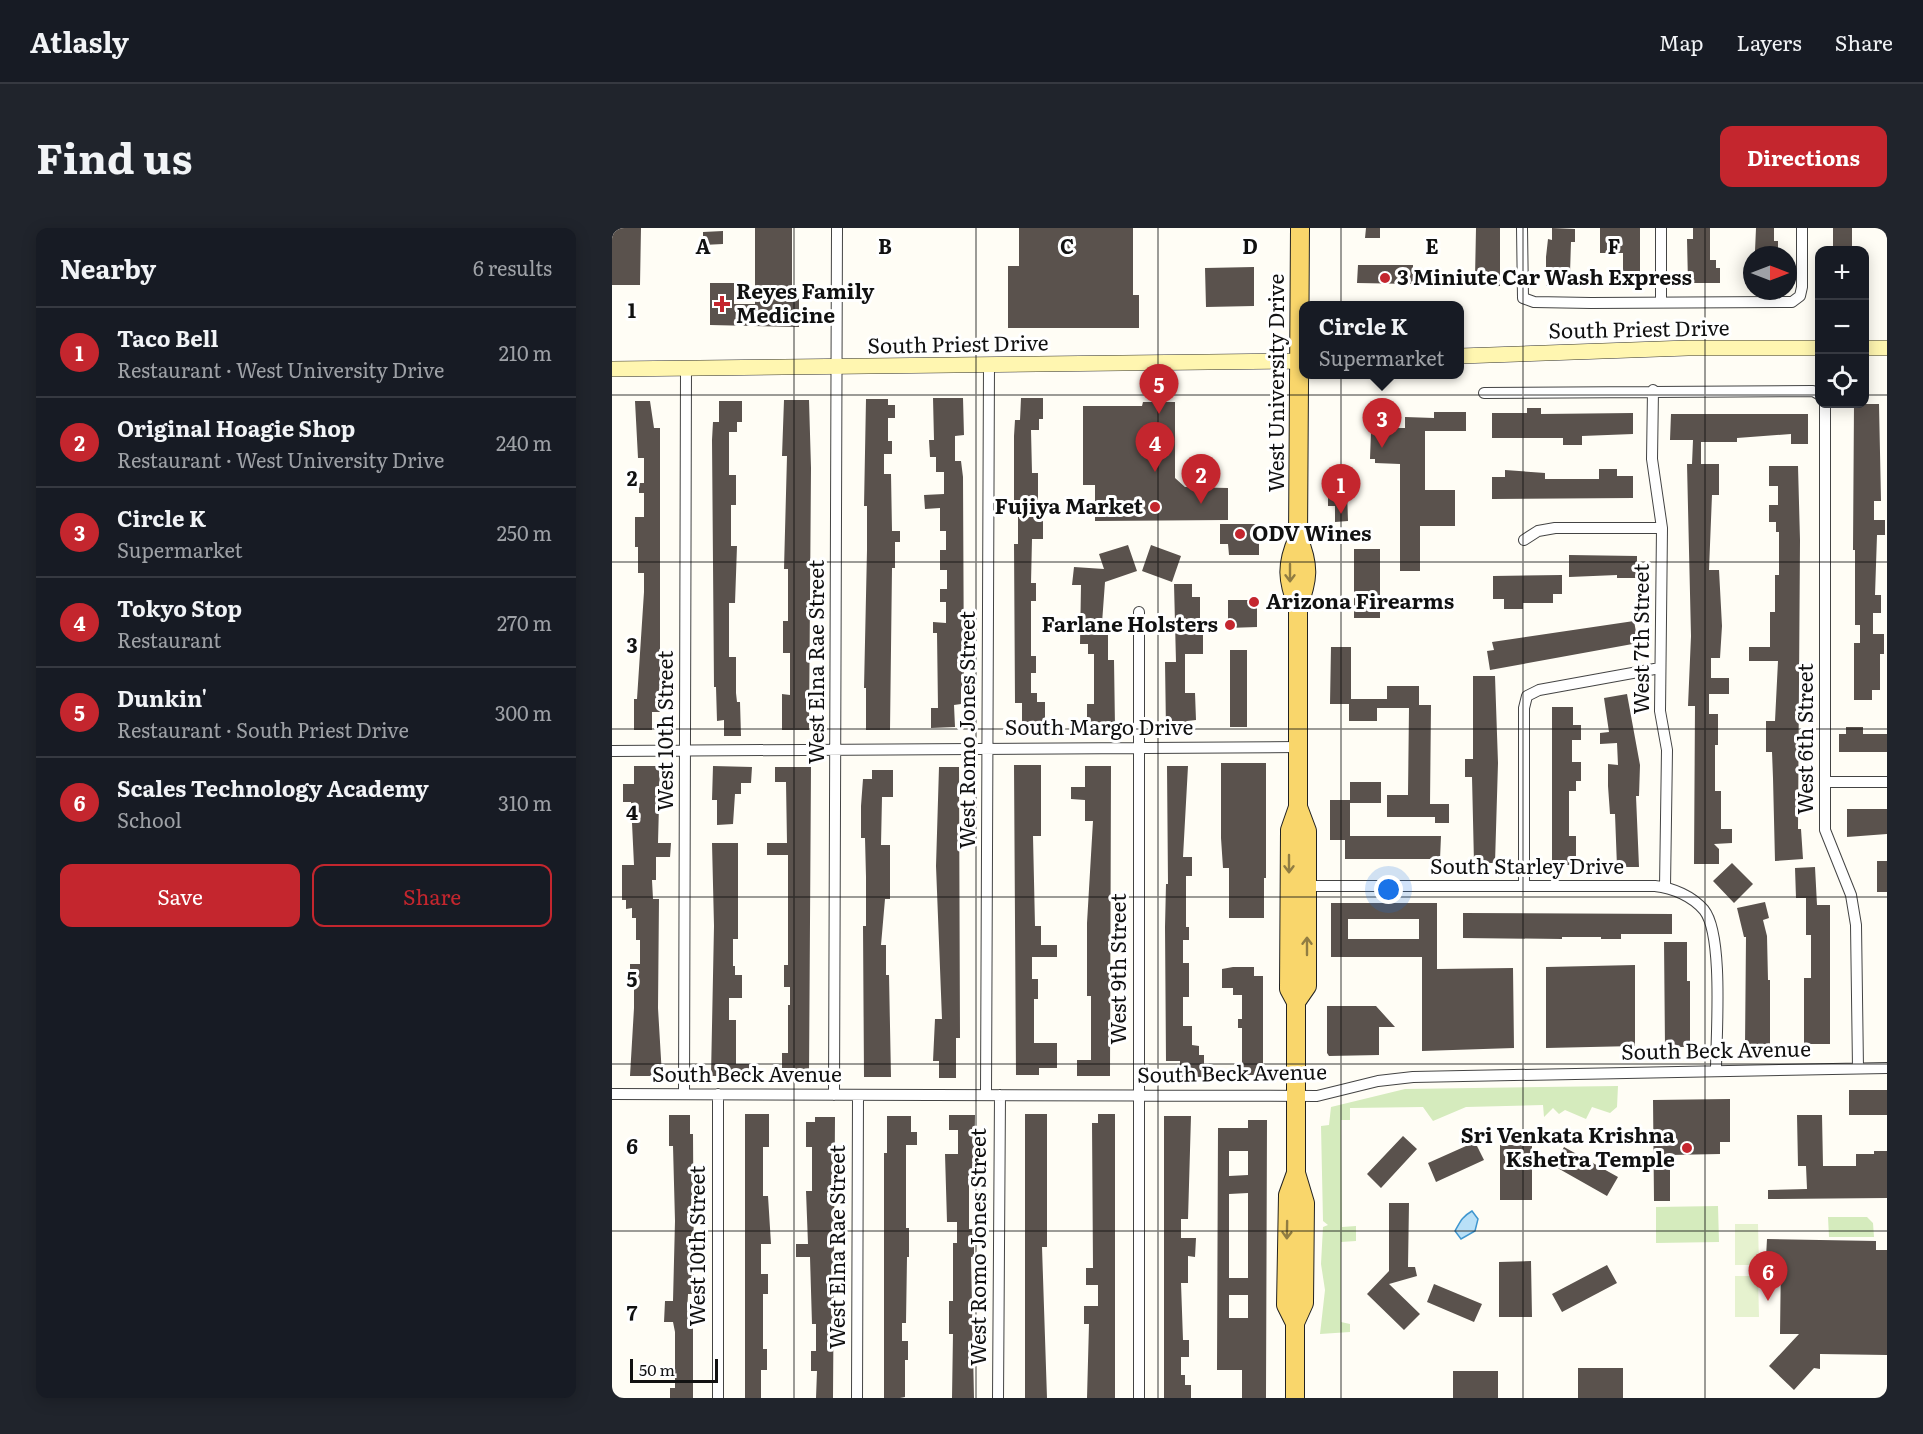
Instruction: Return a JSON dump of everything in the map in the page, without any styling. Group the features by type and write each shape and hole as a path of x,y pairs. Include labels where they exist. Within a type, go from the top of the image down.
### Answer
{"main road":[{"name":"West University Drive","path":"1300,228 1301,301"},
{"name":"South Priest Drive","path":"1464,356 1688,348 1815,348"},
{"path":"1869,348 1887,348"},
{"name":"South Priest Drive","path":"612,369 1299,361"},
{"name":"West University Drive","path":"1295,1398 1295,1323 1286,1305 1288,1195 1296,1173 1296,1002 1289,989 1290,830 1298,807 1298,607 1306,584 1307,558 1298,538 1302,379"},
{"name":"West University Drive","path":"1296,1002 1307,986 1307,831 1298,807"}],"street":[{"name":"West Elna Rae Street","path":"834,1095 837,749 837,228"},
{"name":"South Priest Drive","path":"1522,228 1523,298 1534,302 1792,302 1800,296 1802,287 1802,228"},
{"path":"1661,228 1661,302"},
{"name":"West Romo Jones Street","path":"986,1095 989,365"},
{"name":"West 10th Street","path":"684,1094 686,369"},
{"path":"1484,393 1653,390 1813,391 1815,393"},
{"name":"West 7th Street","path":"1653,390 1654,475 1661,504 1662,528 1660,711 1667,750 1665,887"},
{"name":"West 6th Street","path":"1823,408 1825,830 1845,879 1856,925 1858,1068"},
{"path":"1524,540 1538,531 1555,528 1662,528"},
{"name":"West 9th Street","path":"1139,612 1139,1398"},
{"path":"1524,885 1524,708 1527,696 1539,690 1660,668"},
{"name":"South Margo Drive","path":"612,751 1298,747"},
{"path":"1825,782 1887,782"},
{"name":"South Starley Drive","path":"1307,886 1665,887 1688,897 1705,911 1715,938 1716,1071"},
{"name":"South Beck Avenue","path":"612,1094 1317,1096 1378,1081 1413,1077 1887,1068"},
{"name":"West 10th Street","path":"718,1094 718,1398"},
{"name":"West Elna Rae Street","path":"857,1398 858,1095"},
{"name":"West Romo Jones Street","path":"998,1398 1000,1095"}],"green space":[{"path":"1618,1086 1617,1107 1610,1113 1592,1107 1586,1119 1565,1110 1559,1114 1553,1108 1544,1117 1543,1105 1466,1107 1433,1121 1423,1107 1350,1108 1350,1120 1341,1120 1342,1227 1356,1226 1356,1241 1341,1242 1341,1322 1350,1324 1350,1332 1320,1334 1325,1290 1321,1264 1323,1227 1328,1225 1323,1221 1321,1126 1329,1125 1331,1107 1405,1089"},
{"path":"1718,1206 1719,1242 1656,1243 1656,1207"},
{"path":"1828,1217 1867,1217 1873,1223 1874,1237 1829,1237"},
{"path":"1735,1224 1758,1224 1759,1265 1735,1265"},
{"path":"1735,1276 1758,1276 1759,1317 1735,1317"}],"water":[{"path":"1472,1211 1478,1219 1475,1231 1461,1239 1455,1231 1462,1219"}],"building":[{"path":"612,228 641,228 640,285 612,285"},
{"path":"755,228 792,228 792,294 799,294 799,327 710,325 710,283 734,283 734,304 755,304"},
{"path":"1019,228 1133,228 1133,295 1139,295 1139,328 1008,328 1008,266 1019,266"},
{"path":"1366,228 1380,228 1380,238 1365,238"},
{"path":"1476,228 1500,228 1500,286 1481,287 1481,278 1475,278"},
{"path":"1552,228 1575,229 1575,242 1571,242 1570,273 1563,273 1563,286 1546,286 1546,257 1548,239 1552,240"},
{"path":"1600,228 1640,228 1640,287 1608,287 1608,273 1623,274 1623,253 1600,253"},
{"path":"1693,228 1710,228 1710,260 1716,260 1716,268 1720,268 1720,283 1688,283 1687,239 1693,239"},
{"path":"1756,228 1774,228 1774,241 1778,241 1778,246 1755,246"},
{"path":"1833,228 1852,228 1852,246 1833,246"},
{"path":"723,231 723,244 703,245 703,232"},
{"name":"3 Miniute Car Wash Express","path":"1358,265 1413,265 1413,284 1357,283"},
{"path":"1254,267 1254,306 1206,307 1205,268"},
{"path":"933,398 963,398 964,435 955,436 955,461 961,461 963,477 964,688 961,688 961,704 954,705 955,727 931,728 931,708 938,708 937,633 933,633 933,622 946,623 946,602 940,602 940,589 947,589 947,570 940,570 940,550 946,550 946,531 940,531 940,508 925,509 924,495 944,494 944,472 936,472 936,457 930,457 929,440 934,440"},
{"path":"1021,398 1043,398 1043,419 1039,419 1039,430 1031,430 1032,473 1038,473 1038,511 1043,511 1043,539 1032,539 1031,583 1036,583 1036,601 1031,601 1031,656 1036,656 1036,673 1031,673 1031,693 1037,693 1037,702 1045,702 1045,724 1022,724 1022,703 1015,703 1014,544 1018,544 1018,503 1014,503 1014,436 1015,420 1020,420"},
{"path":"866,399 888,399 888,405 895,405 895,418 888,418 888,441 892,441 892,454 884,454 884,474 891,474 892,531 900,531 900,542 895,542 895,568 892,568 890,730 866,730 866,688 864,688 867,506 864,506"},
{"path":"784,400 809,400 811,468 809,730 782,730 782,694 790,695 790,653 783,653 783,621 788,621 788,569 784,569 787,456 782,456"},
{"path":"635,401 650,401 654,428 660,428 660,712 652,712 652,730 634,730 634,699 637,699 644,592 644,573 638,573 638,547 635,547 635,517 644,517 644,493 639,493 639,483 644,483 644,458 638,458"},
{"path":"719,401 742,401 742,422 737,422 737,432 729,432 729,475 736,475 736,505 731,505 731,546 737,546 735,603 729,603 729,657 736,657 736,693 737,702 740,702 741,736 724,736 724,720 717,721 716,687 714,687 712,440 713,422 719,422"},
{"path":"1143,402 1175,402 1175,478 1185,487 1228,488 1228,520 1095,521 1095,485 1083,485 1083,406 1142,406"},
{"path":"1869,404 1879,404 1881,501 1874,501 1874,520 1885,520 1885,535 1877,535 1875,595 1881,595 1881,613 1873,613 1873,634 1884,634 1884,654 1880,654 1880,690 1872,690 1872,700 1854,700 1854,643 1860,643 1860,625 1855,625 1855,550 1853,550 1854,408 1869,408"},
{"path":"1527,408 1541,408 1541,414 1633,413 1633,434 1582,436 1582,445 1563,445 1563,438 1492,438 1492,413 1527,413"},
{"path":"1434,412 1466,412 1466,431 1425,431 1425,490 1455,490 1455,526 1420,526 1420,571 1400,571 1400,464 1375,463 1375,459 1370,459 1371,431 1375,431 1375,428 1405,428 1405,417 1434,418"},
{"path":"1671,414 1808,414 1808,444 1791,444 1791,434 1737,438 1737,442 1701,442 1701,464 1719,464 1719,495 1712,495 1709,570 1719,570 1722,626 1720,658 1711,658 1711,678 1729,678 1729,694 1709,694 1709,714 1718,714 1715,791 1721,791 1721,829 1732,829 1732,843 1714,844 1719,849 1719,864 1694,864 1695,706 1688,706 1691,636 1687,464 1692,464 1693,440 1670,440"},
{"path":"1769,466 1798,466 1800,540 1798,829 1801,829 1803,859 1775,861 1772,752 1766,752 1766,721 1775,721 1778,661 1749,661 1749,647 1770,647 1770,612 1775,612 1775,575 1779,575 1779,532 1776,532 1776,522 1769,522 1769,505 1778,505 1778,486 1769,486"},
{"path":"1599,469 1617,469 1617,476 1633,476 1633,498 1492,499 1492,477 1505,477 1505,470 1545,473 1545,479 1599,479"},
{"path":"1328,491 1347,491 1348,521 1335,522 1335,506 1328,506"},
{"name":"ODV Wines","path":"1220,524 1259,524 1259,555 1229,555 1228,544 1220,544"},
{"path":"1128,545 1137,571 1105,582 1102,623 1108,623 1108,660 1114,660 1115,728 1087,728 1087,704 1094,704 1094,654 1088,654 1088,644 1080,644 1081,585 1072,585 1074,567 1104,569 1099,554"},
{"path":"1151,545 1181,556 1172,582 1142,571"},
{"path":"1354,549 1380,549 1380,618 1354,618"},
{"path":"1569,555 1637,556 1637,578 1617,578 1617,575 1569,577"},
{"path":"1562,575 1562,594 1553,594 1553,603 1523,603 1523,609 1504,609 1504,599 1493,599 1493,576"},
{"path":"1174,584 1192,584 1192,597 1200,597 1200,623 1203,623 1203,654 1185,654 1185,693 1195,693 1196,720 1187,721 1187,730 1166,730 1165,662 1176,662"},
{"path":"1228,600 1257,600 1257,627 1228,628"},
{"path":"1634,621 1638,643 1490,670 1487,651 1494,650 1492,642"},
{"path":"1331,647 1351,647 1351,699 1387,699 1387,686 1419,686 1419,705 1431,705 1430,804 1449,804 1449,823 1435,823 1435,817 1387,817 1387,795 1408,795 1409,708 1377,708 1377,721 1349,721 1349,704 1330,704"},
{"path":"1230,650 1247,650 1247,727 1230,727"},
{"path":"1473,676 1495,676 1498,763 1495,863 1474,863 1472,777 1465,777 1465,759 1473,759"},
{"path":"1627,694 1640,765 1639,796 1636,796 1639,867 1617,867 1615,814 1610,814 1608,764 1618,765 1617,743 1600,744 1600,733 1609,732 1604,698"},
{"path":"1552,707 1573,707 1573,725 1581,725 1581,740 1572,740 1572,762 1581,762 1581,781 1576,781 1576,791 1569,791 1569,836 1576,836 1576,865 1552,865"},
{"path":"1846,727 1863,727 1863,734 1887,734 1887,752 1839,752 1839,734 1846,734"},
{"path":"1221,763 1266,763 1264,918 1229,918 1229,868 1223,868 1221,838"},
{"path":"1014,765 1041,765 1041,836 1033,836 1035,926 1041,926 1041,945 1057,945 1057,957 1032,957 1032,979 1038,979 1038,999 1034,999 1034,1043 1057,1043 1057,1068 1039,1068 1039,1075 1016,1075"},
{"path":"634,766 660,766 658,843 671,843 670,857 656,857 656,880 652,880 653,899 659,899 658,1008 662,1076 630,1076 634,983 630,983 630,964 640,964 640,940 636,940 636,918 632,918 632,908 626,909 626,900 622,900 622,865 634,865 631,802 623,802 623,784 634,784"},
{"path":"713,766 752,767 751,783 741,783 741,794 735,794 733,824 717,825 717,800 712,800"},
{"path":"1085,766 1111,766 1110,1076 1077,1076 1077,1060 1091,1060 1091,996 1087,996 1087,923 1093,821 1085,821 1085,800 1071,799 1071,787 1085,787"},
{"path":"1167,766 1188,766 1183,857 1192,857 1192,876 1186,876 1186,927 1189,927 1189,940 1183,940 1183,963 1189,963 1189,997 1183,997 1183,1026 1192,1026 1192,1045 1199,1046 1199,1055 1204,1055 1204,1077 1180,1077 1180,1061 1166,1061"},
{"path":"775,767 811,767 809,1076 782,1076 782,1053 788,1053 788,1005 790,1005 790,987 784,987 784,965 788,965 788,855 767,855 767,843 787,843 786,782 775,782"},
{"path":"939,767 959,767 960,1038 956,1038 956,1078 939,1078 939,1061 933,1061 935,1019 942,1019 936,866"},
{"path":"872,770 893,770 893,797 882,797 881,845 890,845 890,899 885,899 881,945 886,945 886,975 889,975 891,1077 864,1077 863,926 866,926 866,877 865,838 861,838 861,806 863,779 872,779"},
{"path":"1350,782 1381,782 1381,803 1350,803 1350,836 1441,836 1440,859 1345,859 1345,840 1330,840 1330,800 1350,800"},
{"path":"1847,809 1887,809 1887,834 1847,837"},
{"path":"712,843 738,843 738,939 733,939 733,966 735,966 735,975 742,975 742,998 729,998 729,1020 736,1020 736,1064 749,1064 749,1076 711,1076 714,926"},
{"path":"1877,861 1887,861 1887,892 1877,892"},
{"path":"1732,863 1753,884 1734,903 1713,881"},
{"path":"1815,867 1817,905 1830,905 1830,1044 1804,1044 1804,978 1811,978 1811,935 1806,935 1806,898 1796,898 1795,868"},
{"path":"1765,902 1769,918 1763,920 1767,936 1768,980 1770,980 1770,1046 1745,1046 1746,937 1744,937 1737,908"},
{"path":"1331,903 1437,903 1437,969 1513,968 1514,1048 1422,1051 1422,957 1331,957","holes":["1348,919 1419,919 1419,939 1348,939"]},
{"path":"1463,913 1672,914 1672,934 1621,934 1621,939 1601,939 1601,937 1463,938"},
{"path":"1664,942 1687,942 1687,981 1690,981 1690,1047 1665,1047"},
{"path":"1635,965 1635,1046 1546,1048 1546,967"},
{"path":"1254,967 1254,976 1263,976 1263,1075 1242,1075 1242,1028 1238,1028 1238,1019 1242,1019 1242,995 1233,995 1233,988 1222,988 1222,969"},
{"path":"1327,1006 1376,1006 1395,1027 1379,1027 1379,1055 1329,1056 1327,1053"},
{"path":"1849,1090 1887,1090 1887,1115 1849,1115"},
{"name":"Sri Venkata Krishna Kshetra Temple","path":"1730,1099 1730,1142 1720,1142 1720,1154 1670,1155 1670,1201 1654,1201 1653,1100"},
{"path":"745,1114 769,1114 769,1147 763,1147 763,1196 768,1196 771,1244 761,1244 761,1274 768,1274 768,1294 763,1294 763,1349 767,1349 767,1370 761,1370 761,1398 745,1398"},
{"path":"1025,1114 1047,1114 1047,1247 1042,1247 1047,1398 1025,1398"},
{"path":"1098,1114 1115,1114 1115,1398 1087,1398 1089,1324 1084,1324 1084,1306 1098,1306 1098,1285 1086,1285 1086,1268 1093,1268 1092,1123 1098,1123"},
{"path":"669,1115 690,1115 690,1134 693,1134 694,1294 688,1294 687,1316 693,1316 693,1398 670,1398 670,1388 675,1388 675,1332 673,1322 664,1322 665,1301 673,1301 675,1221 673,1146 669,1146"},
{"path":"949,1115 975,1115 974,1184 969,1184 969,1229 974,1229 974,1257 971,1257 974,1398 952,1398 953,1334 949,1334 949,1301 953,1301 953,1243 957,1243 957,1222 947,1222 945,1154 958,1154 958,1130 949,1130"},
{"path":"1797,1115 1822,1115 1823,1166 1856,1166 1856,1154 1887,1151 1887,1198 1768,1199 1768,1190 1807,1189 1806,1166 1798,1166"},
{"path":"887,1116 911,1116 911,1132 917,1132 917,1145 906,1145 906,1228 909,1228 909,1257 907,1257 906,1323 902,1323 902,1341 908,1341 908,1360 905,1360 905,1397 900,1398 884,1398 884,1153 887,1153"},
{"path":"1164,1116 1191,1116 1188,1219 1181,1219 1181,1238 1196,1238 1195,1257 1188,1256 1188,1283 1181,1283 1183,1340 1189,1340 1189,1357 1181,1357 1181,1375 1185,1375 1185,1385 1191,1385 1191,1398 1164,1398"},
{"path":"815,1117 835,1117 833,1398 816,1398 817,1371 811,1371 811,1351 816,1351 816,1324 812,1324 810,1257 796,1257 796,1244 808,1244 806,1191 812,1191 812,1147 806,1147 806,1122 815,1122"},
{"path":"1248,1120 1267,1120 1266,1398 1242,1398 1242,1370 1217,1370 1218,1128 1248,1128","holes":["1229,1151 1248,1151 1248,1175 1229,1176","1248,1193 1248,1278 1229,1278 1229,1194","1229,1295 1248,1295 1248,1318 1229,1318"]},
{"path":"1403,1136 1417,1149 1381,1188 1367,1174"},
{"path":"1475,1142 1484,1160 1436,1182 1428,1163"},
{"path":"1500,1145 1532,1145 1532,1200 1500,1200"},
{"path":"1564,1147 1618,1177 1607,1196 1554,1166"},
{"path":"1389,1203 1409,1203 1408,1267 1415,1267 1417,1276 1389,1284 1420,1314 1404,1330 1367,1294 1389,1271"},
{"path":"1767,1239 1876,1241 1876,1250 1887,1250 1887,1355 1820,1354 1820,1369 1814,1368 1794,1390 1769,1366 1799,1334 1780,1334 1781,1257 1766,1257"},
{"path":"1531,1261 1532,1317 1499,1317 1499,1262"},
{"path":"1607,1265 1617,1283 1562,1312 1552,1294"},
{"path":"1434,1284 1482,1304 1474,1322 1427,1302"},
{"path":"1578,1368 1623,1368 1623,1398 1578,1398"},
{"path":"1453,1371 1498,1371 1498,1398 1453,1398"}],"place":[{"name":"3 Miniute Car Wash Express","path":"1385,278"},
{"name":"Reyes Family Medicine","path":"722,304"},
{"name":"Dunkin'","path":"1159,414"},
{"name":"Circle K","path":"1382,448"},
{"name":"Tokyo Stop","path":"1155,472"},
{"name":"Original Hoagie Shop","path":"1201,504"},
{"name":"Fujiya Market","path":"1155,507"},
{"name":"Taco Bell","path":"1341,514"},
{"name":"ODV Wines","path":"1240,534"},
{"name":"Arizona Firearms","path":"1254,602"},
{"name":"Farlane Holsters","path":"1230,625"},
{"name":"Sri Venkata Krishna Kshetra Temple","path":"1687,1148"},
{"name":"Scales Technology Academy","path":"1768,1301"}]}
